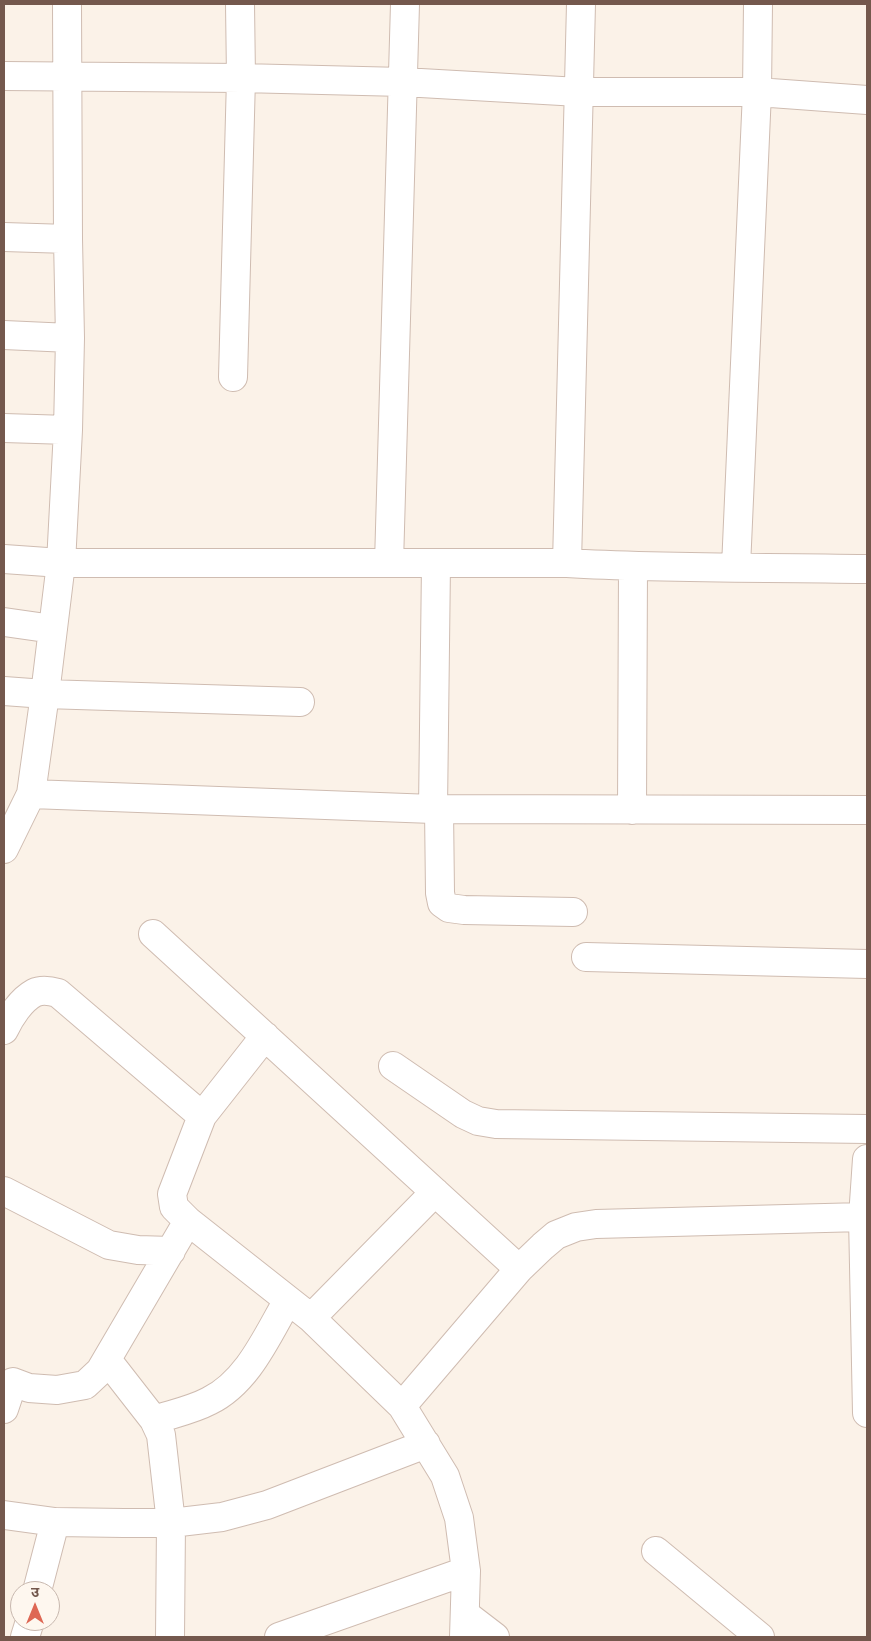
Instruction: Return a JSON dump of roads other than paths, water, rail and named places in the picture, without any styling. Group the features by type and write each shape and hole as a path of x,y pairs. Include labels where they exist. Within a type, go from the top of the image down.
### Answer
{"street":[{"path":"4,849 31,794 61,563 68,430 70,338 67,4"},
{"path":"233,377 240,4"},
{"path":"388,563 405,4"},
{"path":"567,563 581,4"},
{"path":"736,567 757,92 758,4"},
{"path":"4,76 240,78 403,82 579,92 757,92 867,100"},
{"path":"4,237 68,239"},
{"path":"4,335 70,338"},
{"path":"4,428 68,430"},
{"path":"4,559 61,563 567,563 633,567 867,569"},
{"path":"436,564 436,809 442,903 449,908 464,910 573,912"},
{"path":"632,810 633,567"},
{"path":"4,622 53,629"},
{"path":"4,691 300,702"},
{"path":"31,794 436,809 867,810"},
{"path":"153,934 518,1269"},
{"path":"586,957 867,964"},
{"path":"4,1030 10,1018 35,992 47,990 58,993 202,1116"},
{"path":"265,1036 202,1116 172,1194 174,1207 188,1221 311,1318 402,1406 445,1476 459,1518 466,1572 464,1626 495,1637"},
{"path":"393,1066 463,1114 478,1121 496,1124 867,1129"},
{"path":"867,1159 863,1217 867,1413"},
{"path":"4,1191 109,1245 125,1249 171,1251"},
{"path":"311,1318 435,1192"},
{"path":"402,1406 518,1269 556,1235 576,1227 596,1224 863,1217"},
{"path":"4,1410 8,1379 29,1388 57,1390 85,1385 100,1371 108,1361 188,1221"},
{"path":"154,1420 209,1401 236,1380 248,1367 288,1300"},
{"path":"108,1361 154,1420 161,1435 171,1523 170,1637"},
{"path":"4,1515 55,1522 171,1523 222,1517 267,1505 426,1444"},
{"path":"40,1581 55,1522"},
{"path":"656,1551 760,1637"},
{"path":"279,1637 466,1572"}]}
